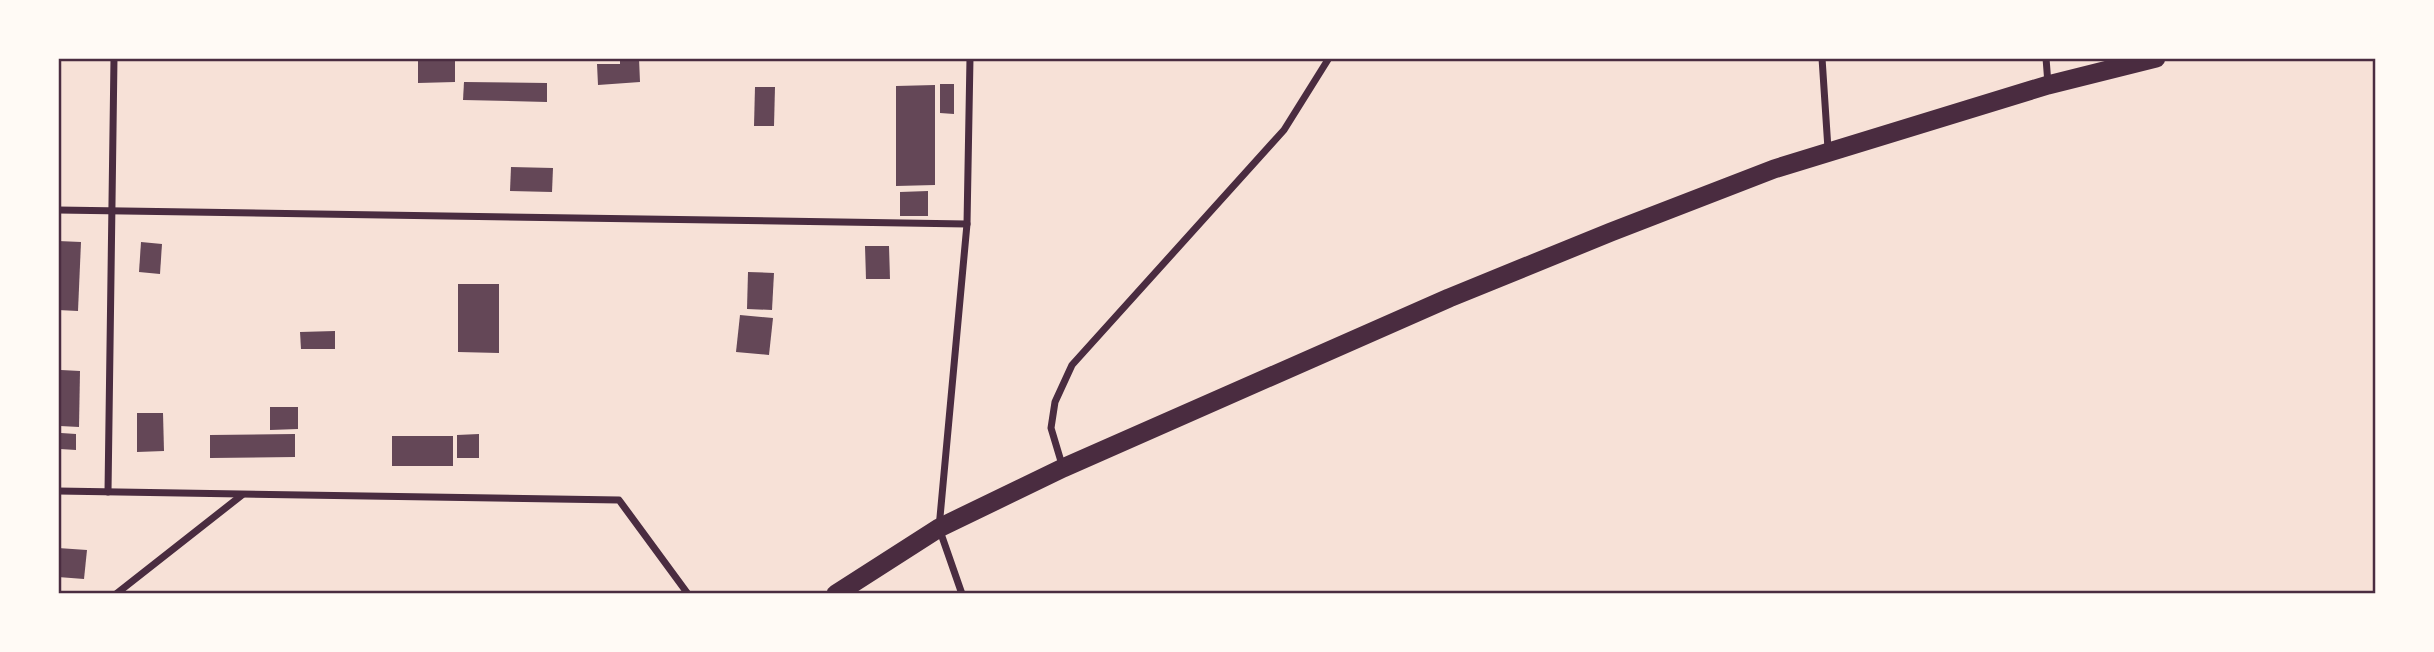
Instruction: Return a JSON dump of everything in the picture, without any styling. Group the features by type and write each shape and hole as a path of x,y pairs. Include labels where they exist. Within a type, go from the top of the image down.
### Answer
{"highway":[{"path":"836,594 939,528 1063,468 1536,262 1774,169 2048,85 2156,58"}],"street":[{"path":"107,492 114,58"},
{"path":"962,594 939,528 967,224 970,58"},
{"path":"1063,468 1051,428 1055,402 1072,365 1284,130 1329,58"},
{"path":"1822,58 1829,153"},
{"path":"2046,58 2048,85"},
{"path":"58,210 967,224"},
{"path":"58,491 619,500 688,594"},
{"path":"117,594 243,494"}],"building":[{"path":"418,58 455,58 455,82 418,83"},
{"path":"620,58 639,58 640,82 598,85 597,64 620,64"},
{"path":"464,82 547,83 547,102 463,100"},
{"path":"940,84 954,84 954,114 940,113"},
{"path":"935,85 935,185 896,186 896,86"},
{"path":"755,87 775,87 774,126 754,126"},
{"path":"511,167 553,168 552,192 510,191"},
{"path":"928,191 928,216 900,216 900,192"},
{"path":"58,241 81,242 78,311 58,310"},
{"path":"141,242 162,244 160,274 139,272"},
{"path":"865,246 889,246 890,279 866,279"},
{"path":"748,272 774,273 772,310 747,309"},
{"path":"458,284 499,284 499,353 458,352"},
{"path":"740,315 773,318 769,355 736,352"},
{"path":"335,331 335,349 301,349 300,332"},
{"path":"61,370 80,371 79,427 60,426"},
{"path":"270,407 298,407 298,429 270,430"},
{"path":"137,413 163,413 164,451 137,452"},
{"path":"61,433 76,434 76,450 60,449"},
{"path":"295,434 295,457 210,458 210,435"},
{"path":"479,434 479,458 457,458 457,435"},
{"path":"392,436 453,436 453,466 392,466"},
{"path":"58,548 87,550 84,579 58,577"}]}
